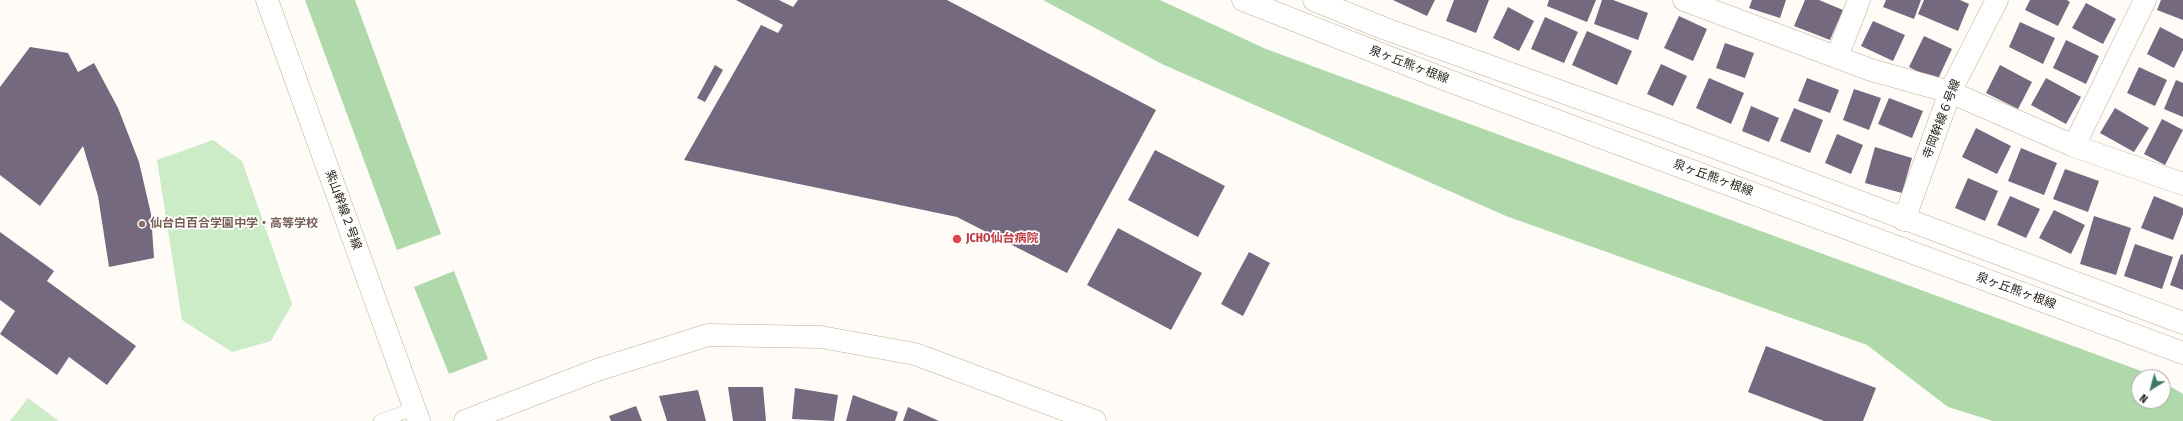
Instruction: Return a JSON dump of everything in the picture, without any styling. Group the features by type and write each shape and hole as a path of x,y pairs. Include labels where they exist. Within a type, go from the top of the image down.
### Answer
{"street":[{"name":"紫山幹線２号線","path":"267,0 417,415"},
{"name":"泉ヶ丘熊ヶ根線","path":"1243,0 1444,79 2183,353"},
{"path":"1314,0 1383,28 1674,132 1904,220 2183,323"},
{"path":"1684,0 1871,70 1950,92 2074,146 2183,184"},
{"path":"1837,57 1859,0"},
{"name":"寺岡幹線６号線","path":"1904,220 1950,92 1997,0"},
{"path":"2074,146 2145,0"},
{"path":"465,421 597,370 708,335 821,337 915,354 1095,421"}],"lane":[{"path":"380,421 417,415"}],"green space":[{"path":"305,0 355,0 441,234 397,250"},
{"path":"1043,0 1160,0 1266,49 2136,369 2131,369 2131,409 2171,409 2171,387 2183,394 2183,421 1993,421 1948,407 1867,345 1506,216 1162,64"},
{"path":"213,140 242,161 292,304 271,341 232,352 182,320 157,160"},
{"path":"454,271 488,359 449,374 414,287"},
{"path":"28,398 59,421 10,421"}],"building":[{"path":"736,0 779,0 793,7 798,0 947,0 1156,110 1067,273 957,217 684,160 761,25 778,33 783,25"},
{"path":"1393,0 1435,0 1427,16"},
{"path":"1454,0 1489,0 1476,33 1446,21"},
{"path":"1549,0 1596,0 1587,22 1547,6"},
{"path":"1602,0 1613,0 1648,13 1638,40 1594,24"},
{"path":"1752,0 1786,0 1780,18 1749,8"},
{"path":"1805,0 1819,0 1843,10 1830,40 1794,26"},
{"path":"1886,0 1921,0 1914,19 1883,7"},
{"path":"1924,0 1960,0 1969,4 1958,31 1918,14"},
{"path":"2030,0 2067,0 2070,2 2058,26 2025,10"},
{"path":"2161,0 2183,0 2183,20 2157,10"},
{"path":"2086,3 2116,19 2103,44 2072,28"},
{"path":"1508,7 1534,21 1519,51 1493,38"},
{"path":"1679,16 1707,29 1693,61 1664,48"},
{"path":"1545,17 1578,32 1564,63 1531,49"},
{"path":"1873,21 1905,35 1893,61 1861,46"},
{"path":"2020,22 2055,38 2043,64 2009,47"},
{"path":"2160,27 2183,39 2183,50 2174,68 2147,54"},
{"path":"1587,31 1632,51 1617,85 1572,65"},
{"path":"1924,36 1952,49 1937,81 1909,67"},
{"path":"2066,40 2099,56 2086,84 2053,68"},
{"path":"1725,43 1754,53 1745,78 1716,68"},
{"path":"30,47 68,53 78,72 94,63 118,108 139,162 151,214 154,258 109,267 98,196 83,146 40,206 0,175 0,87"},
{"path":"1661,64 1687,76 1673,106 1647,94"},
{"path":"715,65 723,70 705,102 697,98"},
{"path":"2000,65 2032,82 2018,109 1986,93"},
{"path":"2139,67 2167,80 2155,106 2127,93"},
{"path":"1709,78 1744,93 1731,124 1696,108"},
{"path":"1807,78 1839,90 1830,113 1798,101"},
{"path":"2046,78 2081,97 2066,124 2031,105"},
{"path":"2176,80 2183,83 2183,117 2164,109"},
{"path":"1854,89 1881,98 1869,130 1843,120"},
{"path":"1889,98 1923,111 1912,138 1878,124"},
{"path":"1751,106 1779,118 1769,142 1742,131"},
{"path":"1794,108 1823,120 1810,153 1780,141"},
{"path":"2115,108 2149,128 2134,152 2100,133"},
{"path":"2162,119 2183,130 2165,165 2144,154"},
{"path":"1976,128 2011,146 1997,174 1962,157"},
{"path":"1837,134 1863,145 1851,174 1825,163"},
{"path":"1875,147 1912,158 1902,193 1865,183"},
{"path":"2021,148 2057,163 2044,195 2008,181"},
{"path":"1155,150 1225,186 1198,237 1128,200"},
{"path":"2065,169 2099,181 2088,212 2053,199"},
{"path":"1968,178 1998,191 1985,221 1955,208"},
{"path":"2010,196 2040,209 2026,238 1997,225"},
{"path":"2154,196 2183,208 2183,214 2173,240 2141,228"},
{"path":"2054,210 2085,225 2071,254 2039,238"},
{"path":"2094,216 2131,228 2116,275 2080,264"},
{"path":"1118,228 1202,273 1171,330 1087,285"},
{"path":"0,232 54,271 47,281 136,346 107,385 69,357 57,375 0,334 15,311 0,300"},
{"path":"2135,244 2173,257 2162,289 2124,276"},
{"path":"1249,252 1270,263 1243,316 1221,304"},
{"path":"2181,254 2183,255 2183,290 2170,285"},
{"path":"1766,346 1876,388 1863,421 1824,421 1748,392"},
{"path":"728,387 763,387 766,421 733,421"},
{"path":"795,388 838,395 834,421 792,419"},
{"path":"698,390 706,421 667,421 659,396"},
{"path":"853,395 898,412 895,421 846,421"},
{"path":"636,406 642,421 611,421 609,416"},
{"path":"908,407 939,421 903,421"}],"place":[{"name":"仙台白百合学園中学・高等学校","path":"142,224"},
{"name":"JCHO仙台病院","path":"957,239"}]}
